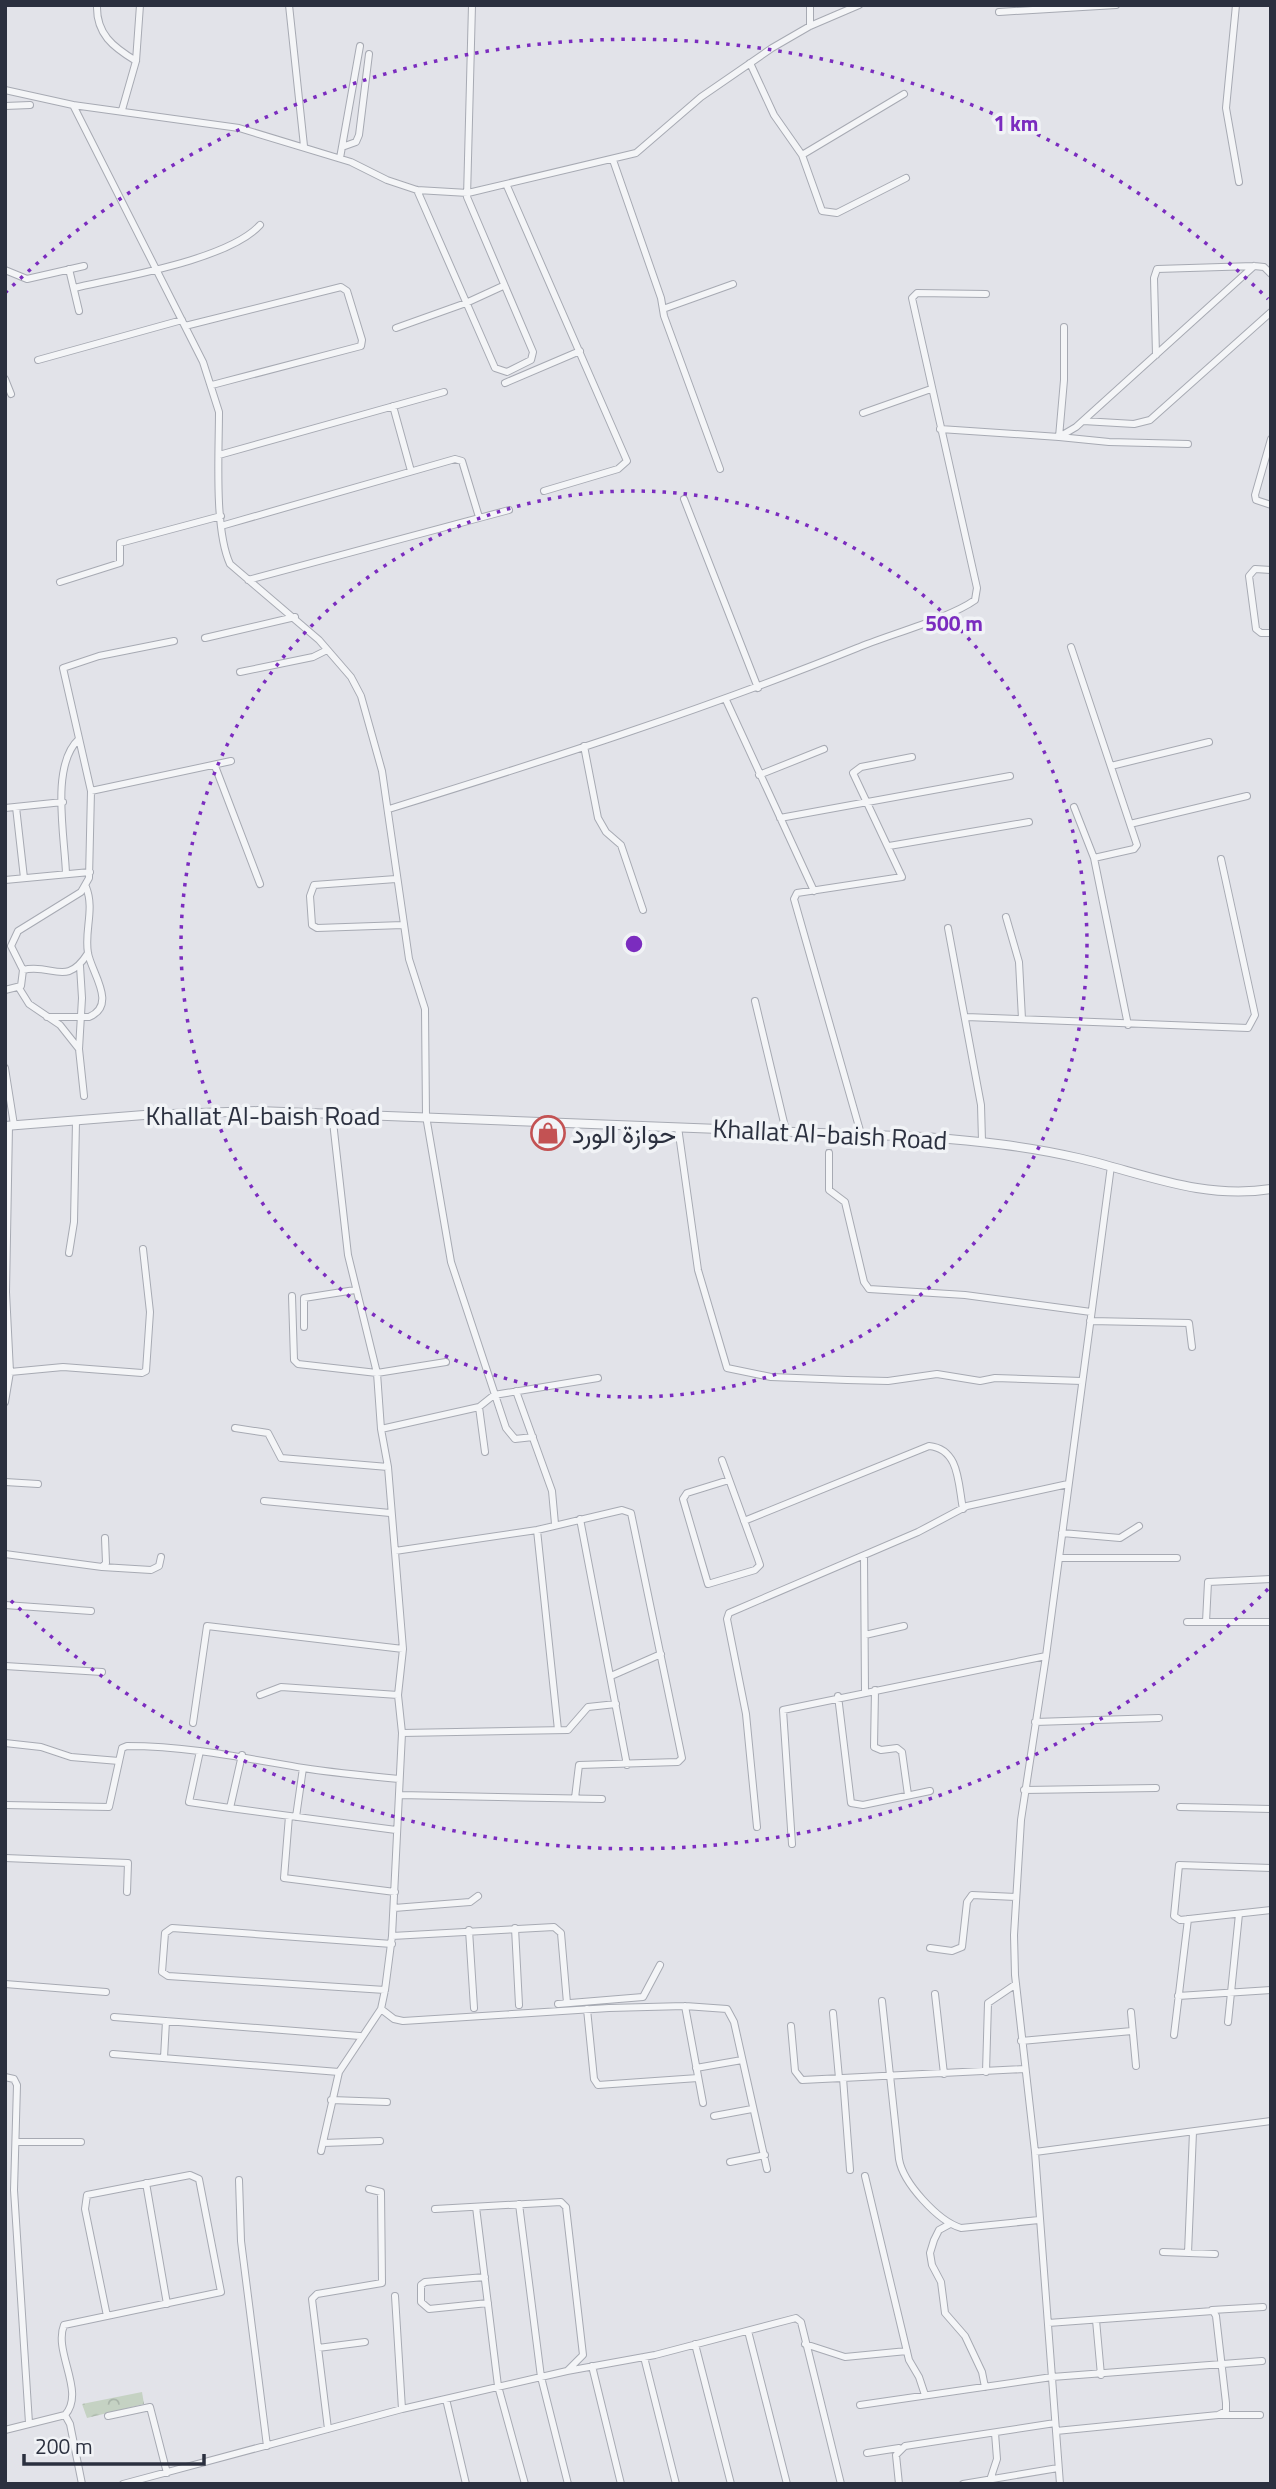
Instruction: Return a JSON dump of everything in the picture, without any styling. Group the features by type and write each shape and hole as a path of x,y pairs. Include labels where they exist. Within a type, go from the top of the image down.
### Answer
{"street":[{"path":"97,5 98,21 108,41 136,61"},
{"path":"122,110 136,61 139,5"},
{"path":"289,5 304,146"},
{"path":"417,190 495,368 507,372 531,360 533,355 468,202 472,5"},
{"path":"810,5 810,26"},
{"path":"5,90 73,105 239,128 340,158 417,190 468,193 613,160 643,149 701,97 750,63 810,26 859,5"},
{"path":"999,12 1116,5"},
{"path":"1236,5 1226,108 1239,182"},
{"path":"340,158 360,46"},
{"path":"342,147 356,142 359,135 369,54"},
{"path":"750,63 774,115 802,155 819,208 827,214 837,212 906,178"},
{"path":"802,155 904,94"},
{"path":"5,106 30,105"},
{"path":"73,105 157,269 212,385 219,412 221,526 230,564 295,617 351,677 361,696 382,771 403,925 427,1026 426,1116 451,1262 509,1434 522,1440 533,1437"},
{"path":"613,160 720,469"},
{"path":"507,186 625,455 626,463 618,469 544,491"},
{"path":"74,288 157,269 230,245 260,225"},
{"path":"5,270 27,279 83,266"},
{"path":"1059,436 1083,421 1254,266"},
{"path":"1156,355 1154,278 1157,269 1254,266 1264,267 1271,274"},
{"path":"69,269 79,312"},
{"path":"663,309 733,285"},
{"path":"396,328 466,303 503,286"},
{"path":"38,360 341,287 347,291 362,340 361,346 212,385"},
{"path":"389,809 555,759 584,746 726,700 975,600 977,588 912,295 986,294"},
{"path":"1083,421 1135,424 1150,420 1271,312"},
{"path":"1059,436 1065,380 1065,327"},
{"path":"505,383 580,351"},
{"path":"5,379 11,394"},
{"path":"863,413 931,389"},
{"path":"219,455 444,392"},
{"path":"393,407 411,471"},
{"path":"940,429 1059,436 1109,442 1188,444"},
{"path":"1271,439 1255,495 1256,500 1271,505"},
{"path":"221,526 459,459 479,517"},
{"path":"684,499 758,688"},
{"path":"248,580 509,510"},
{"path":"60,582 120,563 120,543 221,516"},
{"path":"1271,570 1255,569 1249,576 1256,629 1259,633 1271,633"},
{"path":"205,638 295,617"},
{"path":"79,1049 60,1025 30,1004 19,988 23,970 11,946 18,931 72,899 86,887 90,872 91,791 63,668 99,656 174,641"},
{"path":"1071,647 1137,848 1094,858"},
{"path":"240,673 313,657 327,650"},
{"path":"726,700 814,891"},
{"path":"66,874 63,767 70,747 79,739"},
{"path":"1111,766 1209,742"},
{"path":"584,746 597,818 606,832 621,845 643,910"},
{"path":"759,775 824,749"},
{"path":"861,1134 794,899 797,893 900,878 902,872 854,770 912,757"},
{"path":"91,791 231,761"},
{"path":"215,766 260,884"},
{"path":"780,818 1010,776"},
{"path":"1130,824 1247,796"},
{"path":"5,808 63,802"},
{"path":"16,807 24,878"},
{"path":"1074,807 1094,858 1128,1025"},
{"path":"889,846 1028,822"},
{"path":"966,1017 1242,1030 1254,1021 1221,859"},
{"path":"5,880 90,872"},
{"path":"396,879 314,885 310,896 312,925 317,928 403,925"},
{"path":"47,1017 94,1016 102,998 102,990 88,953 90,897 86,887"},
{"path":"1006,917 1018,962 1023,1020"},
{"path":"948,928 981,1105 982,1141"},
{"path":"23,970 66,973 79,966 88,953"},
{"path":"79,966 79,1049 84,1096"},
{"path":"5,990 19,988"},
{"path":"755,1001 786,1131"},
{"path":"5,1068 9,1126 6,1292 10,1372 5,1402"},
{"name":"Khallat Al-baish Road","path":"9,1126 246,1111 786,1131 829,1136 861,1134 982,1141 1111,1166 1193,1189 1232,1193 1271,1189"},
{"path":"321,2151 339,2072 360,2036 381,2009 385,1990 394,1908 402,1733 398,1695 403,1649 388,1467 381,1429 377,1373 355,1290 342,1212 332,1113"},
{"path":"69,1253 74,1222 76,1121"},
{"path":"678,1127 698,1270 725,1363 731,1370 771,1377 847,1380 888,1381 937,1374 980,1381 995,1378 1082,1381"},
{"path":"829,1153 830,1190 845,1202 864,1282 869,1289 965,1295 1091,1312"},
{"path":"1060,2484 1035,2152 1016,1983 1016,1897 1024,1790 1046,1656 1111,1166"},
{"path":"10,1372 63,1367 142,1373 146,1371 150,1312 143,1249"},
{"path":"304,1328 304,1298 355,1290"},
{"path":"292,1296 295,1363 377,1373 446,1362"},
{"path":"1090,1321 1189,1323 1192,1347"},
{"path":"381,1429 479,1407 494,1395 598,1378"},
{"path":"516,1391 552,1491 555,1524"},
{"path":"479,1407 485,1452"},
{"path":"235,1428 268,1433 281,1458 388,1467"},
{"path":"744,1521 929,1446 945,1450 953,1459 963,1509"},
{"path":"722,1460 744,1521 758,1568 708,1584 704,1578 683,1499 687,1493 729,1480"},
{"path":"5,1482 37,1484"},
{"path":"757,1827 746,1714 727,1616 963,1509 1068,1484"},
{"path":"264,1501 390,1513"},
{"path":"395,1551 537,1530 622,1510 631,1513 682,1758 678,1762 579,1765 575,1798"},
{"path":"580,1519 626,1765"},
{"path":"1062,1533 1120,1538 1139,1526"},
{"path":"537,1530 558,1730"},
{"path":"102,1567 106,1563 105,1538"},
{"path":"5,1554 102,1567 151,1570 159,1566 161,1558"},
{"path":"863,1556 865,1692"},
{"path":"1059,1558 1177,1558"},
{"path":"1206,1622 1208,1582 1271,1579"},
{"path":"5,1605 91,1611"},
{"path":"1187,1622 1271,1622"},
{"path":"193,1723 207,1626 403,1649"},
{"path":"864,1635 904,1626"},
{"path":"611,1676 661,1654"},
{"path":"792,1844 781,1713 787,1708 1046,1656"},
{"path":"5,1666 102,1672"},
{"path":"260,1695 281,1687 398,1695"},
{"path":"875,1690 874,1748 897,1748 902,1752 908,1795"},
{"path":"838,1696 851,1803 863,1805 930,1791"},
{"path":"402,1733 571,1729 581,1713 591,1706 616,1704"},
{"path":"1035,1722 1159,1718"},
{"path":"5,1743 41,1747 71,1757 119,1761"},
{"path":"5,1805 109,1807 124,1746 163,1746 242,1755 303,1768 399,1779"},
{"path":"200,1751 189,1801 396,1830"},
{"path":"230,1808 242,1755"},
{"path":"303,1768 284,1878 394,1892"},
{"path":"1024,1790 1156,1788"},
{"path":"399,1795 602,1799"},
{"path":"1180,1807 1271,1809"},
{"path":"5,1858 128,1863 127,1892"},
{"path":"1271,1868 1179,1865 1174,1916 1177,1919 1188,1919 1271,1910"},
{"path":"930,1948 952,1951 962,1947 967,1902 972,1895 1016,1897"},
{"path":"394,1908 470,1902 478,1896"},
{"path":"1228,2022 1240,1914"},
{"path":"1174,2035 1188,1919"},
{"path":"385,1990 167,1976 162,1972 161,1964 165,1933 169,1929 178,1928 392,1940 469,1930 550,1926 558,1928 568,2003"},
{"path":"515,1928 519,2005"},
{"path":"469,1930 474,2008"},
{"path":"558,2004 643,1997 660,1965"},
{"path":"986,2072 988,2003 1016,1983"},
{"path":"5,1984 106,1992"},
{"path":"1178,1996 1271,1990"},
{"path":"935,1994 944,2074"},
{"path":"882,2001 904,2175 920,2196 950,2224 971,2228 1039,2220"},
{"path":"381,2009 394,2019 403,2021 587,2009 685,2006 715,2006 730,2011 767,2169"},
{"path":"685,2006 703,2103"},
{"path":"587,2009 594,2079 598,2085 698,2078"},
{"path":"1130,2012 1136,2066"},
{"path":"833,2013 850,2170"},
{"path":"114,2017 360,2036"},
{"path":"164,2058 166,2021"},
{"path":"791,2026 798,2077 802,2080 1024,2069"},
{"path":"1021,2041 1132,2031"},
{"path":"113,2054 339,2072"},
{"path":"696,2068 742,2060"},
{"path":"5,2077 17,2082 14,2190 29,2423"},
{"path":"331,2101 387,2102"},
{"path":"714,2116 752,2109"},
{"path":"1035,2152 1271,2121"},
{"path":"1188,2253 1193,2132"},
{"path":"323,2143 380,2141"},
{"path":"5,2144 81,2142"},
{"path":"730,2162 765,2155"},
{"path":"5,2430 65,2415 70,2409 72,2397 62,2328 67,2323 107,2316 218,2294 222,2289 199,2179 190,2175 89,2193 85,2198 107,2316"},
{"path":"865,2176 907,2351 925,2395"},
{"path":"239,2180 241,2241 267,2445"},
{"path":"146,2183 167,2304"},
{"path":"328,2429 313,2295 376,2286 383,2280 381,2192 369,2189"},
{"path":"5,2190 14,2190"},
{"path":"435,2209 561,2202 566,2207 583,2355 566,2371"},
{"path":"519,2204 541,2377 568,2484"},
{"path":"476,2207 498,2386 525,2484"},
{"path":"950,2224 939,2230 934,2240 930,2253 932,2265 941,2282 945,2313 965,2336 982,2372 985,2387"},
{"path":"1163,2252 1215,2254"},
{"path":"485,2277 425,2283 421,2286 421,2302 429,2309 488,2303"},
{"path":"395,2296 402,2409"},
{"path":"1048,2323 1263,2307"},
{"path":"1206,2311 1216,2313 1222,2362 1226,2406 1224,2413 1218,2415"},
{"path":"123,2484 402,2409 566,2371 644,2357 798,2318 841,2484"},
{"path":"1096,2320 1101,2375"},
{"path":"748,2331 786,2484"},
{"path":"318,2348 365,2342"},
{"path":"695,2344 731,2484"},
{"path":"805,2344 845,2357 907,2351"},
{"path":"644,2357 676,2484"},
{"path":"860,2405 1052,2377 1262,2361"},
{"path":"592,2366 621,2484"},
{"path":"446,2399 466,2484"},
{"path":"108,2416 150,2407 167,2473"},
{"path":"65,2415 70,2424 82,2484"},
{"path":"1056,2431 1218,2415 1260,2415"},
{"path":"867,2453 1055,2423"},
{"path":"990,2480 997,2459 995,2432"},
{"path":"899,2484 896,2455 901,2447"},
{"path":"963,2484 1058,2469"}],"green space":[{"path":"142,2392 144,2404 87,2418 82,2404"}],"tunnel":[{"path":"829,1140 829,1153"}],"place":[{"name":"حوازة الورد","path":"548,1133"}]}
